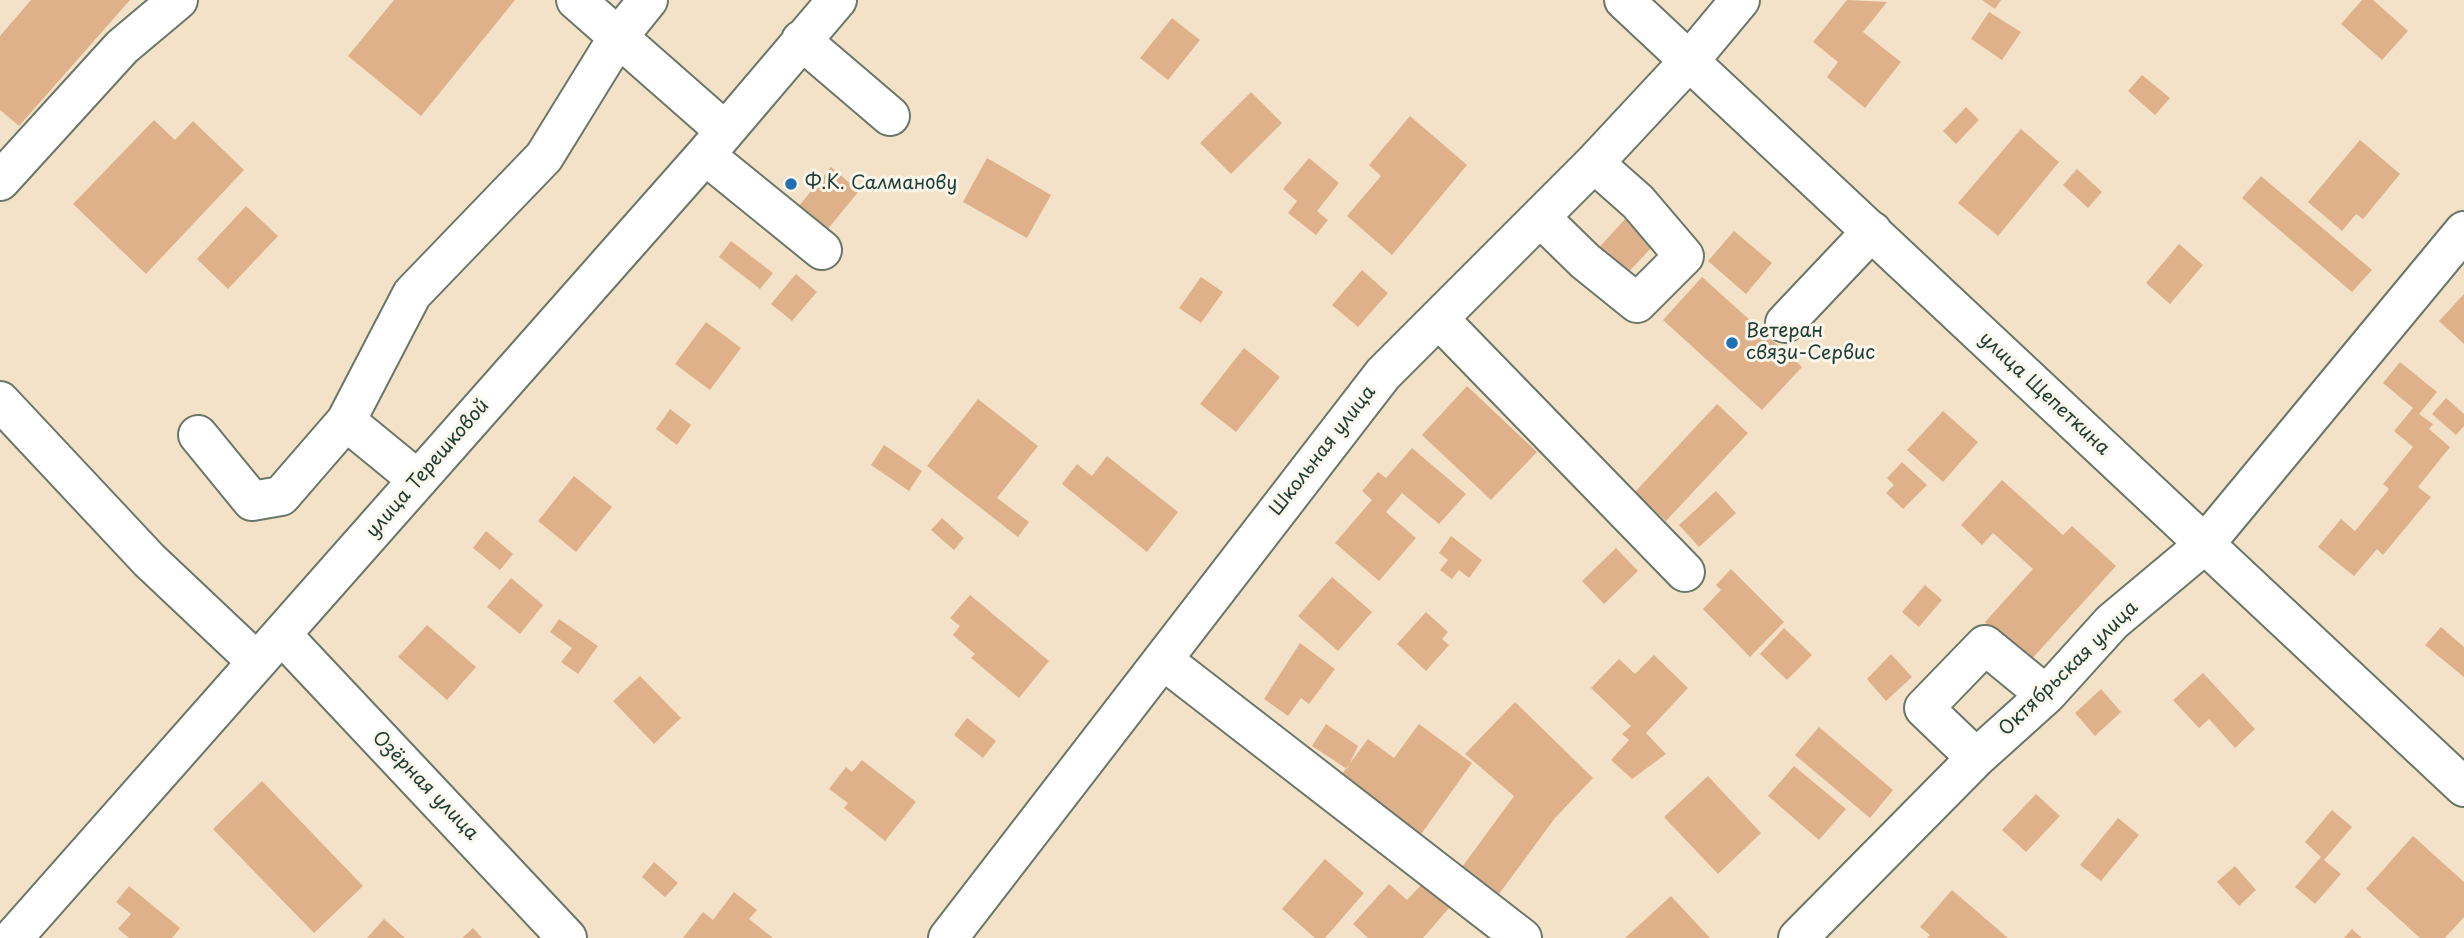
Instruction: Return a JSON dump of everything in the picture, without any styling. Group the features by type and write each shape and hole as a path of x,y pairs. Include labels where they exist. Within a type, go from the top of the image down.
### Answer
{"street":[{"path":"0,181 122,47 178,0"},
{"path":"576,0 618,37 715,143 822,250"},
{"path":"198,435 252,501 281,496 346,421 412,294 544,157 618,37 648,0"},
{"name":"улица Терешковой","path":"9,936 270,649 715,143 837,0"},
{"name":"улица Щепеткина","path":"1625,0 2464,787"},
{"name":"Школьная улица","path":"948,938 1383,374 1440,320 1594,163 1690,60 1740,0"},
{"path":"801,40 890,116"},
{"path":"1541,218 1585,261 1637,303 1684,256 1638,202 1594,163"},
{"path":"1785,323 1872,231"},
{"name":"Октябрьская улица","path":"1798,938 1976,758 2046,695 2112,622 2204,545 2464,231"},
{"path":"1440,320 1685,572"},
{"name":"Озёрная улица","path":"0,401 149,560 270,649 567,938"},
{"path":"346,421 418,480"},
{"path":"1976,758 1924,708 1985,645 2046,695"},
{"path":"1163,660 1522,938"}],"building":[{"path":"31,0 130,0 19,126 0,110 0,36"},
{"path":"394,0 515,0 421,116 348,56"},
{"path":"1847,0 1887,2 1863,32 1901,62 1865,108 1827,77 1838,62 1813,42"},
{"path":"1982,0 2001,0 1995,9"},
{"path":"2362,0 2373,0 2408,31 2382,60 2341,24"},
{"path":"1989,12 2021,32 2002,60 1971,39"},
{"path":"1172,18 1200,40 1168,80 1140,58"},
{"path":"2142,75 2170,98 2155,115 2128,91"},
{"path":"1251,92 1282,123 1231,174 1200,143"},
{"path":"1966,107 1979,120 1956,144 1943,131"},
{"path":"1410,116 1467,165 1392,255 1347,216 1381,176 1369,165"},
{"path":"154,120 175,140 193,121 244,170 146,274 73,204"},
{"path":"2021,129 2059,162 1998,236 1958,203"},
{"path":"2360,140 2400,174 2363,219 2356,214 2342,231 2308,202"},
{"path":"987,158 1051,195 1027,238 963,202"},
{"path":"1309,158 1339,183 1317,211 1328,220 1316,235 1288,213 1297,201 1283,189"},
{"path":"831,167 859,191 827,230 798,207"},
{"path":"2077,169 2102,192 2088,208 2063,185"},
{"path":"2261,176 2372,270 2352,292 2242,198"},
{"path":"246,206 278,236 228,289 197,259"},
{"path":"1626,218 1654,245 1622,279 1594,253"},
{"path":"1734,231 1772,263 1746,294 1708,261"},
{"path":"731,241 773,273 760,289 719,257"},
{"path":"2179,244 2203,265 2170,304 2146,283"},
{"path":"1362,270 1388,293 1358,327 1332,305"},
{"path":"796,274 817,292 792,321 771,304"},
{"path":"1201,277 1223,292 1201,323 1179,308"},
{"name":"Ветеран связи-Сервис","path":"1702,277 1802,367 1762,410 1663,320"},
{"path":"2464,294 2464,344 2439,321"},
{"path":"706,322 741,348 710,390 675,364"},
{"path":"1244,348 1280,377 1236,432 1200,404"},
{"path":"2400,362 2437,392 2419,414 2433,424 2429,429 2450,447 2418,487 2431,497 2383,555 2377,549 2354,576 2318,547 2341,519 2355,531 2389,489 2383,484 2413,447 2394,431 2413,408 2383,383"},
{"path":"1467,386 1537,452 1491,500 1422,435"},
{"path":"2446,398 2464,414 2464,426 2456,435 2432,414"},
{"path":"978,399 1038,446 997,498 1029,522 1018,537 927,466"},
{"path":"1717,404 1748,433 1666,521 1635,492"},
{"path":"670,409 691,425 677,445 656,429"},
{"path":"1943,411 1978,442 1943,482 1907,450"},
{"path":"884,445 922,471 909,491 871,465"},
{"path":"1412,448 1466,494 1439,524 1402,493 1386,512 1416,538 1379,581 1335,543 1372,500 1362,491 1378,472 1386,478"},
{"path":"1107,456 1178,512 1147,552 1062,484 1077,464 1092,476"},
{"path":"1902,462 1927,485 1903,509 1886,493 1894,485 1887,478"},
{"path":"574,476 612,507 576,552 538,521"},
{"path":"2002,480 2063,535 2072,526 2116,566 2029,662 1985,622 2033,569 1993,533 1982,545 1961,525"},
{"path":"1716,491 1736,513 1699,547 1679,525"},
{"path":"942,518 964,538 954,550 931,530"},
{"path":"486,531 513,554 500,570 473,548"},
{"path":"1451,536 1482,560 1469,578 1459,570 1452,579 1440,570 1448,560 1439,553"},
{"path":"1616,548 1638,571 1604,604 1582,581"},
{"path":"1731,569 1784,622 1750,657 1703,609 1721,590 1716,585"},
{"path":"1332,577 1372,612 1338,651 1298,616"},
{"path":"511,578 543,605 520,634 487,607"},
{"path":"1925,585 1942,600 1919,627 1902,612"},
{"path":"970,595 1049,661 1019,698 971,658 975,654 953,635 960,626 950,618"},
{"path":"1426,612 1448,632 1442,639 1449,645 1426,671 1397,644"},
{"path":"559,619 598,646 578,674 561,662 572,648 550,632"},
{"path":"427,625 476,667 447,700 398,657"},
{"path":"2441,627 2464,647 2464,677 2425,645"},
{"path":"1784,628 1812,655 1787,680 1760,654"},
{"path":"1300,643 1335,669 1309,704 1301,698 1288,716 1264,699"},
{"path":"1891,654 1912,677 1886,701 1867,679"},
{"path":"1654,655 1688,688 1646,733 1666,754 1632,779 1611,760 1629,740 1622,734 1631,726 1591,688 1619,659 1635,674"},
{"path":"2203,673 2255,729 2235,748 2209,719 2199,728 2173,700"},
{"path":"640,676 681,718 654,744 613,701"},
{"path":"2101,689 2121,712 2095,736 2075,713"},
{"path":"1515,702 1593,778 1555,818 1499,894 1460,870 1514,796 1465,754"},
{"path":"967,718 996,741 983,758 954,735"},
{"path":"1326,724 1358,746 1347,769 1312,746"},
{"path":"1419,724 1472,763 1417,840 1336,782 1368,739 1394,758"},
{"path":"1819,727 1893,790 1870,818 1795,755"},
{"path":"862,760 916,802 885,841 844,808 848,803 829,789 846,767 852,772"},
{"path":"1794,766 1846,809 1819,840 1768,796"},
{"path":"1708,776 1761,833 1718,874 1664,817"},
{"path":"262,781 363,886 314,933 213,829"},
{"path":"2036,794 2060,816 2026,852 2002,830"},
{"path":"2332,810 2352,827 2324,860 2341,874 2315,904 2295,887 2321,857 2305,842"},
{"path":"2118,818 2139,835 2101,881 2080,865"},
{"path":"2413,836 2464,882 2464,917 2445,938 2420,938 2366,889"},
{"path":"1325,859 1364,893 1325,938 1315,938 1282,909"},
{"path":"654,862 678,883 665,897 642,877"},
{"path":"2235,866 2256,890 2239,906 2217,882"},
{"path":"1389,884 1407,900 1422,884 1449,908 1423,938 1368,938 1353,924"},
{"path":"129,886 180,928 172,938 129,938 118,929 131,914 116,902"},
{"path":"1952,890 2008,938 1927,938 1930,935 1920,927"},
{"path":"734,892 757,910 749,919 773,938 683,938 703,912 713,920"},
{"path":"1671,896 1710,938 1625,938"},
{"path":"384,919 405,938 367,938"},
{"path":"473,928 482,938 462,938"},
{"path":"2352,929 2362,938 2344,938"}],"place":[{"name":"Ф.К. Салманову","path":"791,184"},
{"name":"Ветеран связи-Сервис","path":"1732,343"}]}
